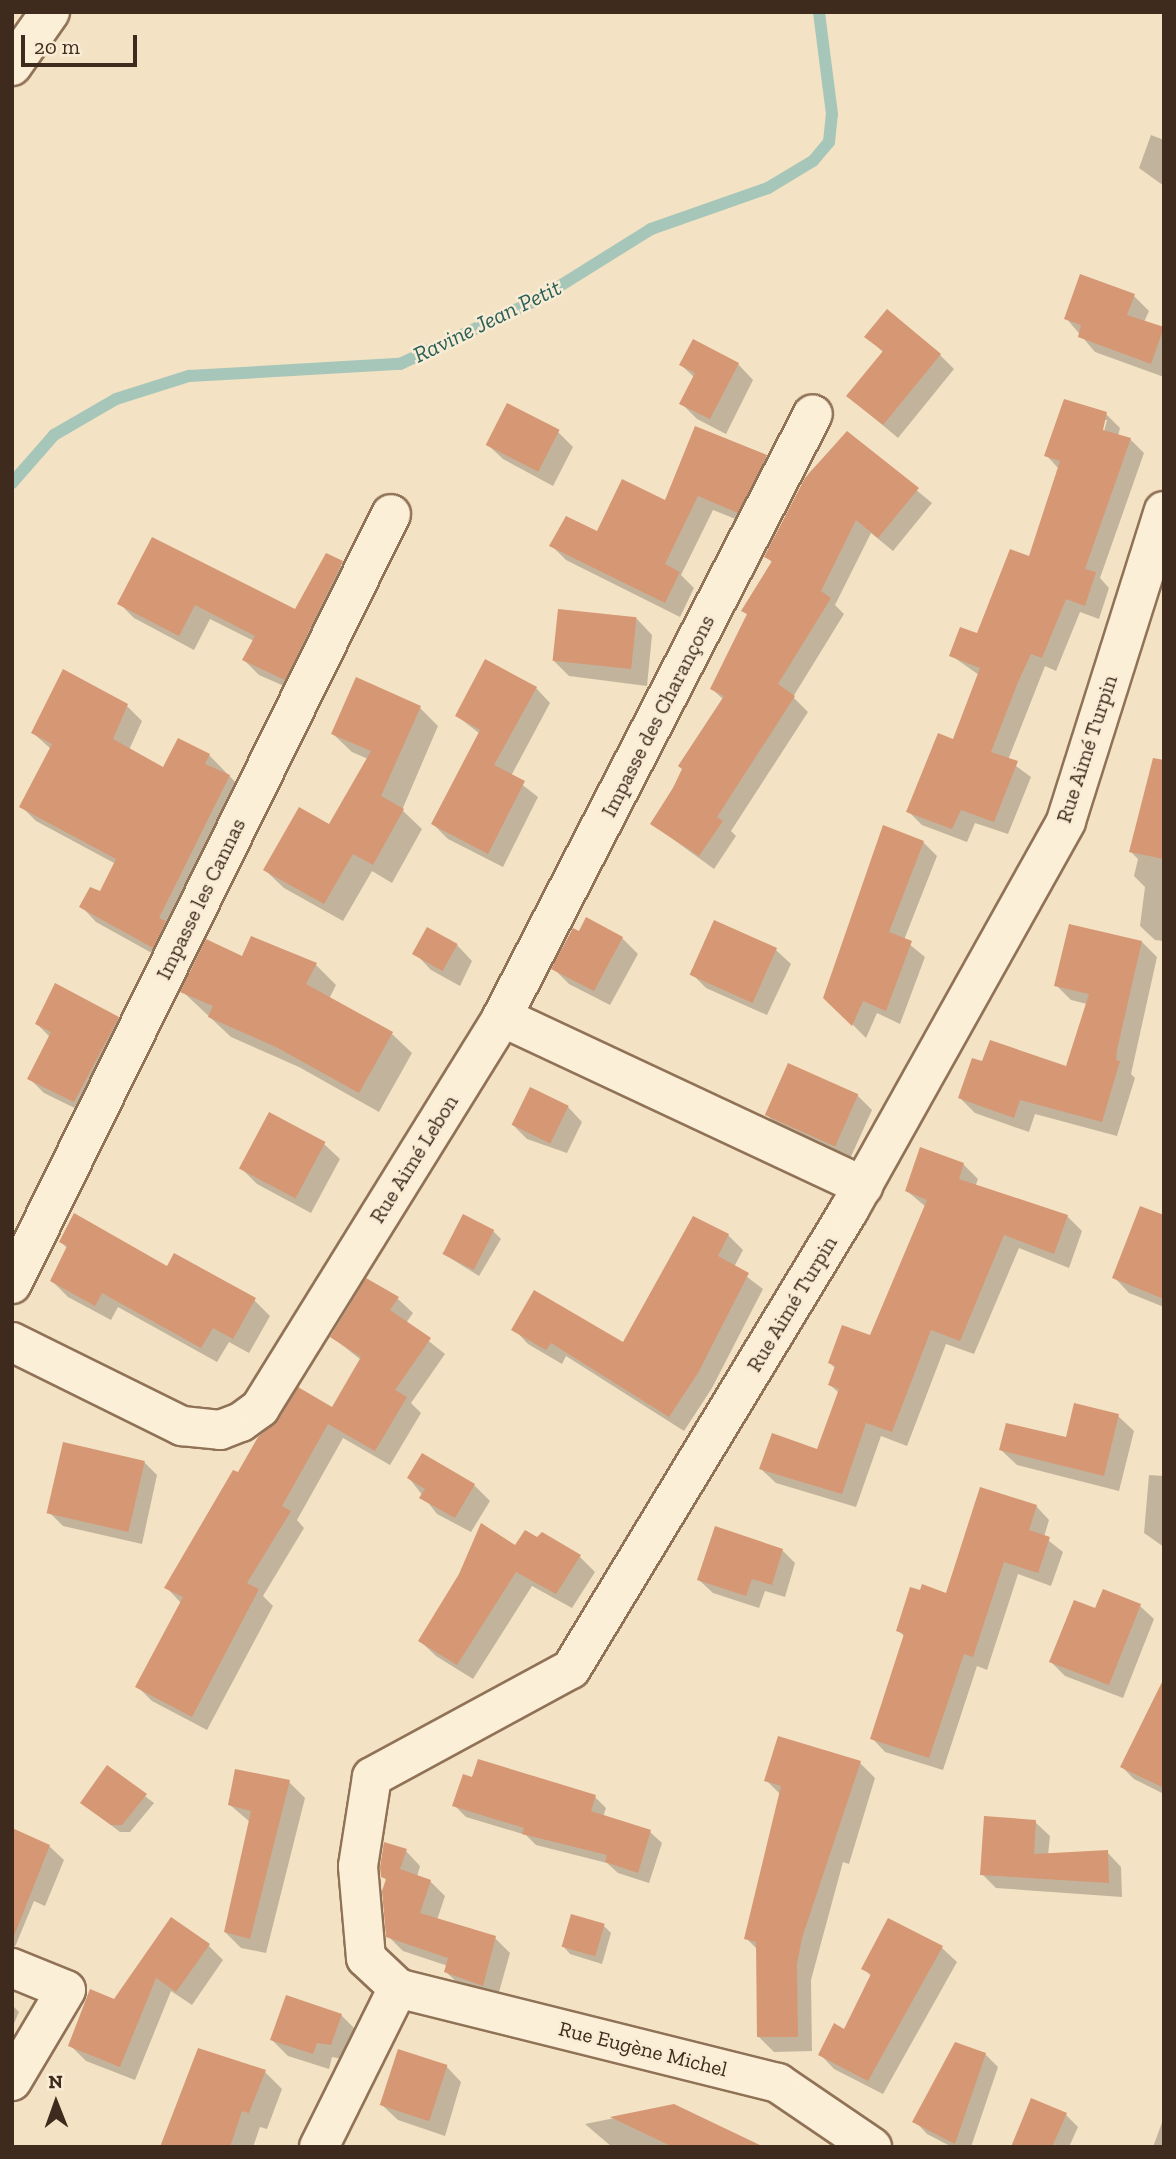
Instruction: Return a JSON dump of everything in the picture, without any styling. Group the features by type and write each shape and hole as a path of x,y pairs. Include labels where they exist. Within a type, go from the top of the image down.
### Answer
{"street":[{"path":"12,66 50,12"},
{"name":"Impasse des Charançons","path":"502,1017 813,414"},
{"name":"Rue Aimé Turpin","path":"398,1988 366,1958 358,1866 372,1777 570,1669 863,1186 1066,821 1164,511"},
{"name":"Impasse les Cannas","path":"12,1284 391,514"},
{"path":"502,1017 863,1186"},
{"name":"Rue Aimé Lebon","path":"12,1342 182,1426 220,1430 242,1422 260,1408 502,1017"},
{"path":"12,1968 66,1990 12,2081"},
{"path":"319,2147 398,1988"},
{"name":"Rue Eugène Michel","path":"398,1988 778,2083 872,2147"}],"building":[{"path":"1080,274 1135,294 1127,315 1164,327 1151,364 1078,337 1081,325 1064,319"},
{"path":"887,309 941,354 883,425 846,396 883,351 864,337"},
{"path":"693,339 739,363 710,419 679,404 695,373 679,365"},
{"path":"1064,399 1107,412 1103,430 1131,438 1085,569 1096,572 1085,606 1066,599 1042,658 1031,654 991,752 1018,761 994,822 961,810 952,829 906,812 938,733 953,739 980,668 949,656 960,627 977,633 1010,549 1029,556 1060,461 1044,456"},
{"path":"507,403 560,430 538,472 486,445"},
{"path":"695,426 767,455 738,513 698,496 665,564 680,572 665,603 549,546 566,516 597,531 622,479 665,500"},
{"path":"847,431 919,488 878,538 856,520 821,591 831,598 778,684 795,696 717,817 723,821 699,856 650,824 673,788 682,769 678,766 724,696 710,689 747,614 741,611 772,561 764,557 805,478"},
{"path":"152,537 295,609 326,553 343,561 285,680 242,660 255,636 195,605 179,636 117,604"},
{"path":"558,609 637,617 631,669 553,661"},
{"path":"485,659 537,687 494,765 525,781 488,854 431,824 480,730 455,716"},
{"path":"63,669 128,704 113,739 163,767 178,738 210,754 205,764 230,775 159,918 166,921 153,948 79,907 90,887 100,891 116,859 19,807 52,744 31,733"},
{"path":"356,677 421,706 381,796 404,809 373,865 353,854 324,904 263,870 299,807 329,824 371,751 331,734"},
{"path":"1153,758 1164,760 1164,859 1129,852"},
{"path":"883,825 924,841 889,932 912,941 886,1011 863,1001 852,1026 823,998"},
{"path":"586,917 623,937 594,991 551,969 573,928 579,931"},
{"path":"714,920 777,948 753,1003 690,975"},
{"path":"1069,924 1142,941 1117,1050 1116,1060 1120,1061 1102,1122 1020,1100 1014,1118 958,1098 972,1058 982,1061 990,1040 1066,1066 1089,994 1054,986"},
{"path":"427,927 458,944 443,971 412,954"},
{"path":"251,936 317,963 306,984 393,1032 359,1093 276,1047 208,1017 213,1006 180,992 206,939 242,956"},
{"path":"55,983 119,1017 74,1102 27,1079 51,1032 35,1024"},
{"path":"788,1063 858,1094 835,1146 765,1115"},
{"path":"530,1087 569,1106 550,1144 512,1125"},
{"path":"269,1112 326,1142 295,1199 239,1169"},
{"path":"920,1147 964,1163 959,1179 1068,1215 1054,1254 1004,1235 960,1341 931,1330 892,1432 866,1423 842,1494 759,1469 772,1433 817,1449 839,1389 828,1385 835,1366 828,1363 842,1325 870,1335 927,1200 905,1191"},
{"path":"1140,1206 1164,1215 1164,1299 1112,1278"},
{"path":"74,1213 167,1266 174,1253 256,1298 233,1339 213,1328 201,1348 102,1293 95,1306 50,1281 67,1246 59,1242"},
{"path":"463,1214 494,1230 474,1270 443,1254"},
{"path":"693,1216 729,1234 718,1256 749,1273 698,1373 669,1417 551,1343 546,1350 511,1330 534,1290 623,1342"},
{"path":"366,1278 399,1297 390,1310 431,1338 395,1390 407,1397 375,1451 328,1424 282,1506 291,1511 247,1583 259,1589 192,1717 135,1687 183,1597 164,1588 233,1470 238,1472 258,1437 278,1420 298,1387 332,1407 361,1357 330,1337"},
{"path":"1074,1403 1119,1414 1104,1476 999,1450 1006,1423 1066,1437"},
{"path":"63,1442 145,1461 128,1532 47,1513"},
{"path":"422,1453 475,1484 455,1518 419,1498 425,1489 407,1478"},
{"path":"980,1487 1037,1505 1029,1530 1050,1537 1038,1573 1004,1562 973,1657 964,1654 929,1758 870,1739 904,1634 896,1631 910,1587 920,1590 922,1584 946,1593"},
{"path":"481,1523 515,1545 525,1530 537,1537 542,1532 581,1555 556,1594 516,1572 457,1665 418,1641 459,1574"},
{"path":"715,1526 783,1549 772,1585 752,1579 746,1596 697,1580"},
{"path":"1103,1589 1141,1604 1109,1685 1049,1662 1074,1600 1095,1608"},
{"path":"1164,1678 1164,1788 1120,1767"},
{"path":"778,1736 861,1761 802,1938 797,1964 798,2037 757,2037 756,1942 744,1939 781,1786 764,1781"},
{"path":"478,1759 596,1795 591,1811 651,1830 638,1873 605,1862 607,1855 522,1834 524,1828 452,1806 463,1774 472,1777"},
{"path":"107,1765 147,1794 122,1825 111,1825 80,1803"},
{"path":"235,1769 290,1780 250,1939 224,1932 251,1811 228,1805"},
{"path":"984,1816 1036,1820 1034,1854 1108,1850 1109,1883 980,1875"},
{"path":"12,1828 50,1845 14,1936 12,1936"},
{"path":"384,1842 407,1849 400,1869 431,1880 420,1913 496,1936 483,1986 444,1972 448,1958 386,1937 382,1891 386,1879 381,1877 380,1867"},
{"path":"571,1914 605,1924 595,1956 562,1947"},
{"path":"171,1917 210,1944 176,1992 156,1978 120,2067 68,2046 90,1989 114,1999"},
{"path":"888,1918 943,1946 868,2081 818,2055 834,2023 844,2029 871,1974 861,1969"},
{"path":"286,1995 342,2014 331,2045 317,2043 313,2054 270,2040"},
{"path":"955,2042 986,2053 955,2144 912,2122"},
{"path":"198,2048 266,2070 249,2113 242,2111 230,2147 160,2147"},
{"path":"398,2049 447,2065 429,2121 380,2105"},
{"path":"1031,2098 1067,2113 1052,2147 1011,2147"},
{"path":"674,2104 764,2147 673,2147 610,2117"}],"waterway":[{"name":"Ravine Jean Petit","path":"12,483 54,435 116,399 189,376 400,364 539,299 651,229 768,188 813,161 829,142 832,114 819,12"}]}
